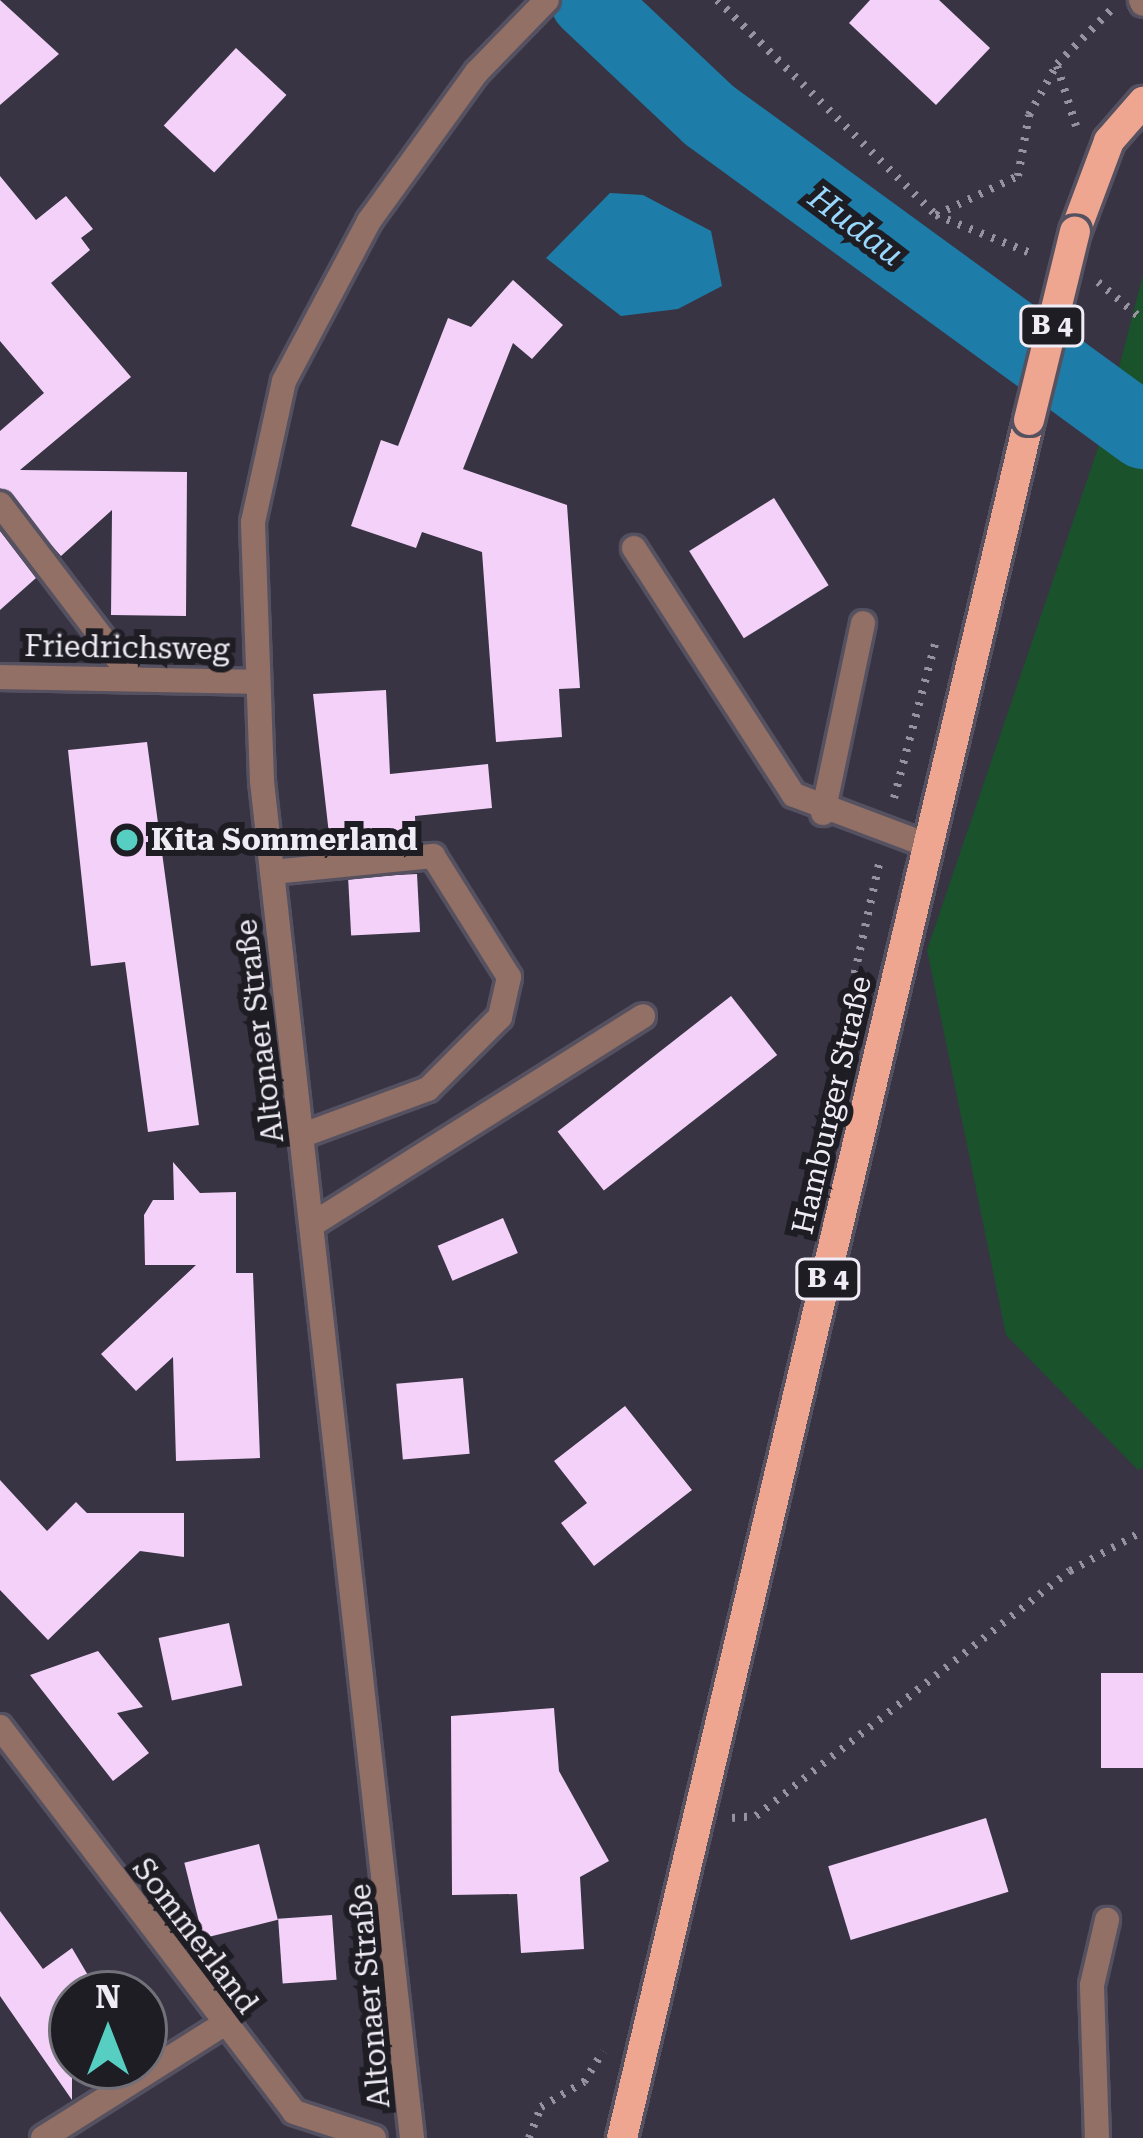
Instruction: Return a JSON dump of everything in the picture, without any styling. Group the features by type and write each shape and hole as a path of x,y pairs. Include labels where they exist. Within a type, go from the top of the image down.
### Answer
{"main road":[{"name":"Hamburger Straße","path":"622,2138 1075,232 1109,142 1143,102"}],"street":[{"name":"Altonaer Straße","path":"412,2138 252,682 253,522 284,381 369,221 478,72 547,0"},
{"path":"0,504 130,676"},
{"path":"634,548 764,760 823,812 930,847"},
{"path":"823,812 863,623"},
{"name":"Friedrichsweg","path":"0,676 252,682"},
{"path":"272,872 433,856 509,977 500,1017 428,1088 303,1135"},
{"path":"313,1224 643,1016"},
{"name":"Sommerland","path":"0,1726 294,2112 374,2138"},
{"path":"1097,2138 1092,1984 1107,1920"},
{"path":"43,2138 224,2024"}],"path":[{"path":"717,0 936,215 1018,176 1029,115 1057,64 1121,0"},
{"path":"1057,64 1079,133 1072,148"},
{"path":"700,1821 756,1816 1070,1571 1143,1531"}],"green space":[{"path":"1143,275 1143,1467 1138,1470 1006,1335 927,950 1098,448"}],"water":[{"path":"610,193 643,195 711,231 722,286 678,309 621,316 546,258"}],"building":[{"path":"0,0 59,54 0,105"},
{"path":"870,0 939,0 990,48 936,105 849,23"},
{"path":"236,48 286,95 214,173 164,126"},
{"path":"0,176 36,220 66,196 93,229 81,238 90,250 51,283 131,377 20,470 187,472 186,616 111,615 112,510 61,556 0,488 0,431 44,393 0,341"},
{"path":"513,280 563,325 532,359 513,343 463,469 567,505 580,688 559,689 562,737 496,742 482,552 422,532 416,548 351,526 381,440 398,446 448,318 471,327"},
{"path":"774,498 829,585 744,638 689,551"},
{"path":"0,531 36,578 0,610"},
{"path":"386,690 390,774 488,764 492,808 415,816 416,841 346,848 346,833 329,834 313,694"},
{"path":"147,742 199,1125 148,1132 125,962 91,966 68,750"},
{"path":"417,874 420,932 351,936 348,878"},
{"path":"731,996 777,1055 604,1191 558,1131"},
{"path":"173,1162 200,1193 236,1192 236,1273 253,1273 260,1458 176,1461 173,1357 136,1391 101,1354 196,1265 145,1265 144,1215 153,1200 174,1200"},
{"path":"503,1218 518,1253 452,1281 438,1246"},
{"path":"463,1378 470,1454 403,1460 396,1384"},
{"path":"625,1406 692,1490 594,1566 561,1523 587,1503 554,1461"},
{"path":"0,1480 47,1531 76,1502 87,1513 184,1513 184,1557 140,1551 48,1640 0,1590"},
{"path":"229,1623 242,1686 172,1701 159,1638"},
{"path":"98,1651 143,1707 117,1713 149,1753 113,1781 30,1675"},
{"path":"1101,1673 1143,1673 1143,1768 1101,1768"},
{"path":"554,1708 559,1771 609,1861 580,1877 584,1949 521,1953 517,1894 452,1895 451,1716"},
{"path":"986,1818 1009,1892 851,1940 828,1866"},
{"path":"259,1844 278,1920 203,1938 184,1863"},
{"path":"0,1911 43,1969 72,1948 85,1970 48,1970 48,2065 0,1996"},
{"path":"332,1915 337,1980 283,1984 278,1919"}],"waterway":[{"name":"Hudau","path":"587,0 709,115 1143,431"}],"place":[{"name":"Kita Sommerland","path":"127,840"}]}
